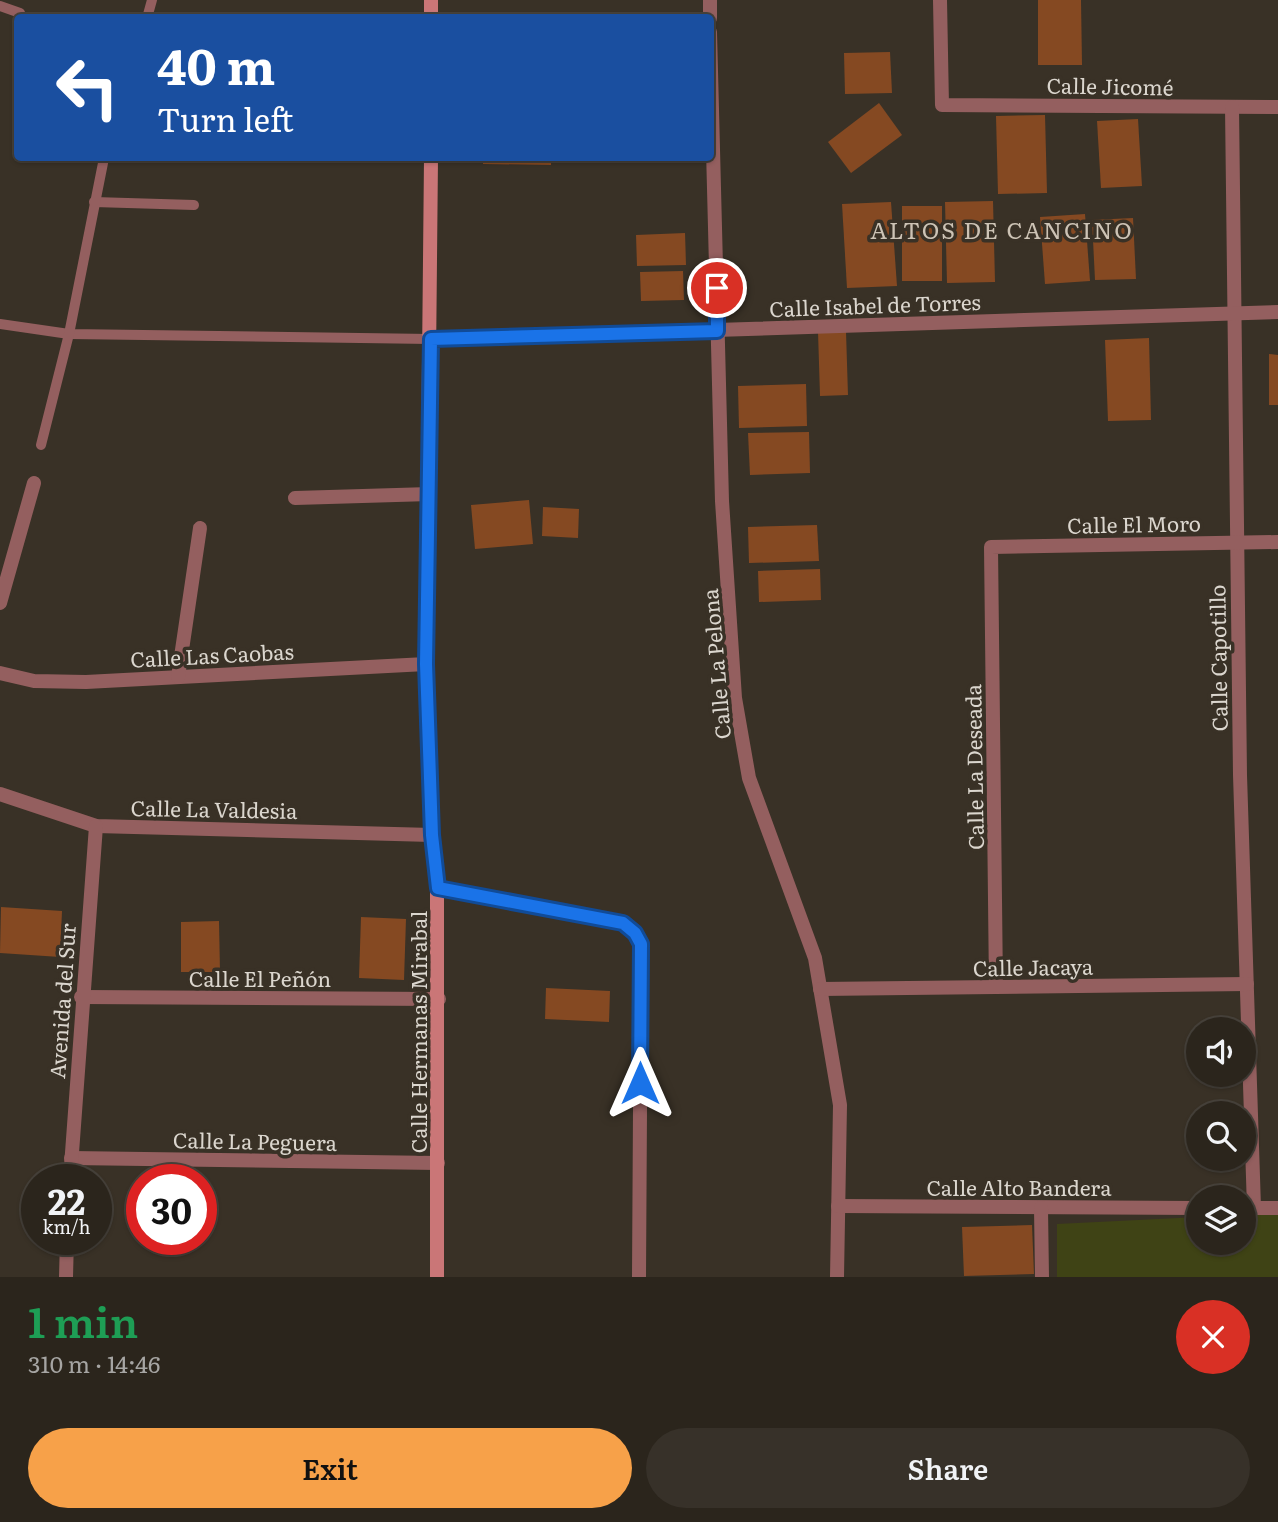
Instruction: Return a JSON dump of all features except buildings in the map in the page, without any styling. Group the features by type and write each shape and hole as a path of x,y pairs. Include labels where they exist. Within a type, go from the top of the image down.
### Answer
{"street":[{"name":"Calle Jicomé","path":"940,0 942,105 1278,107"},
{"name":"Calle Capotillo","path":"1231,107 1249,1185"},
{"name":"Calle Hermanas Mirabal","path":"431,161 430,494 426,664 432,835 438,888 437,1277"},
{"name":"Calle La Pelona","path":"713,161 722,501 735,698 749,778 815,958 840,1105 837,1277"},
{"name":"Calle Isabel de Torres","path":"431,339 1278,312"},
{"path":"0,603 34,483"},
{"path":"295,498 430,494"},
{"path":"178,677 200,528"},
{"name":"Calle El Moro","path":"991,547 1278,542"},
{"name":"Calle La Deseada","path":"991,547 996,987"},
{"name":"Calle Las Caobas","path":"0,673 34,681 86,682 426,664"},
{"name":"Calle La Valdesia","path":"0,794 96,826 432,835"},
{"name":"Avenida del Sur","path":"71,1164 81,997 96,826"},
{"path":"438,888 623,923 635,933 641,944 639,1277"},
{"name":"Calle Jacaya","path":"820,989 1247,984"},
{"name":"Calle El Peñón","path":"81,997 439,999"},
{"name":"Calle La Peguera","path":"71,1158 438,1163"},
{"name":"Calle Alto Bandera","path":"838,1206 1186,1208"},
{"path":"1041,1208 1042,1277"},
{"path":"1256,1208 1278,1208"},
{"path":"66,1277 67,1255"}],"lane":[{"path":"0,6 20,13"},
{"path":"41,444 69,334 103,161"},
{"path":"94,202 194,205"},
{"path":"0,324 69,334 431,339"}],"green space":[{"path":"1278,1214 1278,1277 1057,1277 1057,1224 1186,1218 1186,1255 1256,1255 1256,1215"}],"district":[{"name":"ALTOS DE CANCINO","path":"1002,229"}],"route":[{"path":"640,1083 641,944 635,933 623,923 438,888 432,835 426,664 431,339 717,331 717,288"}]}
